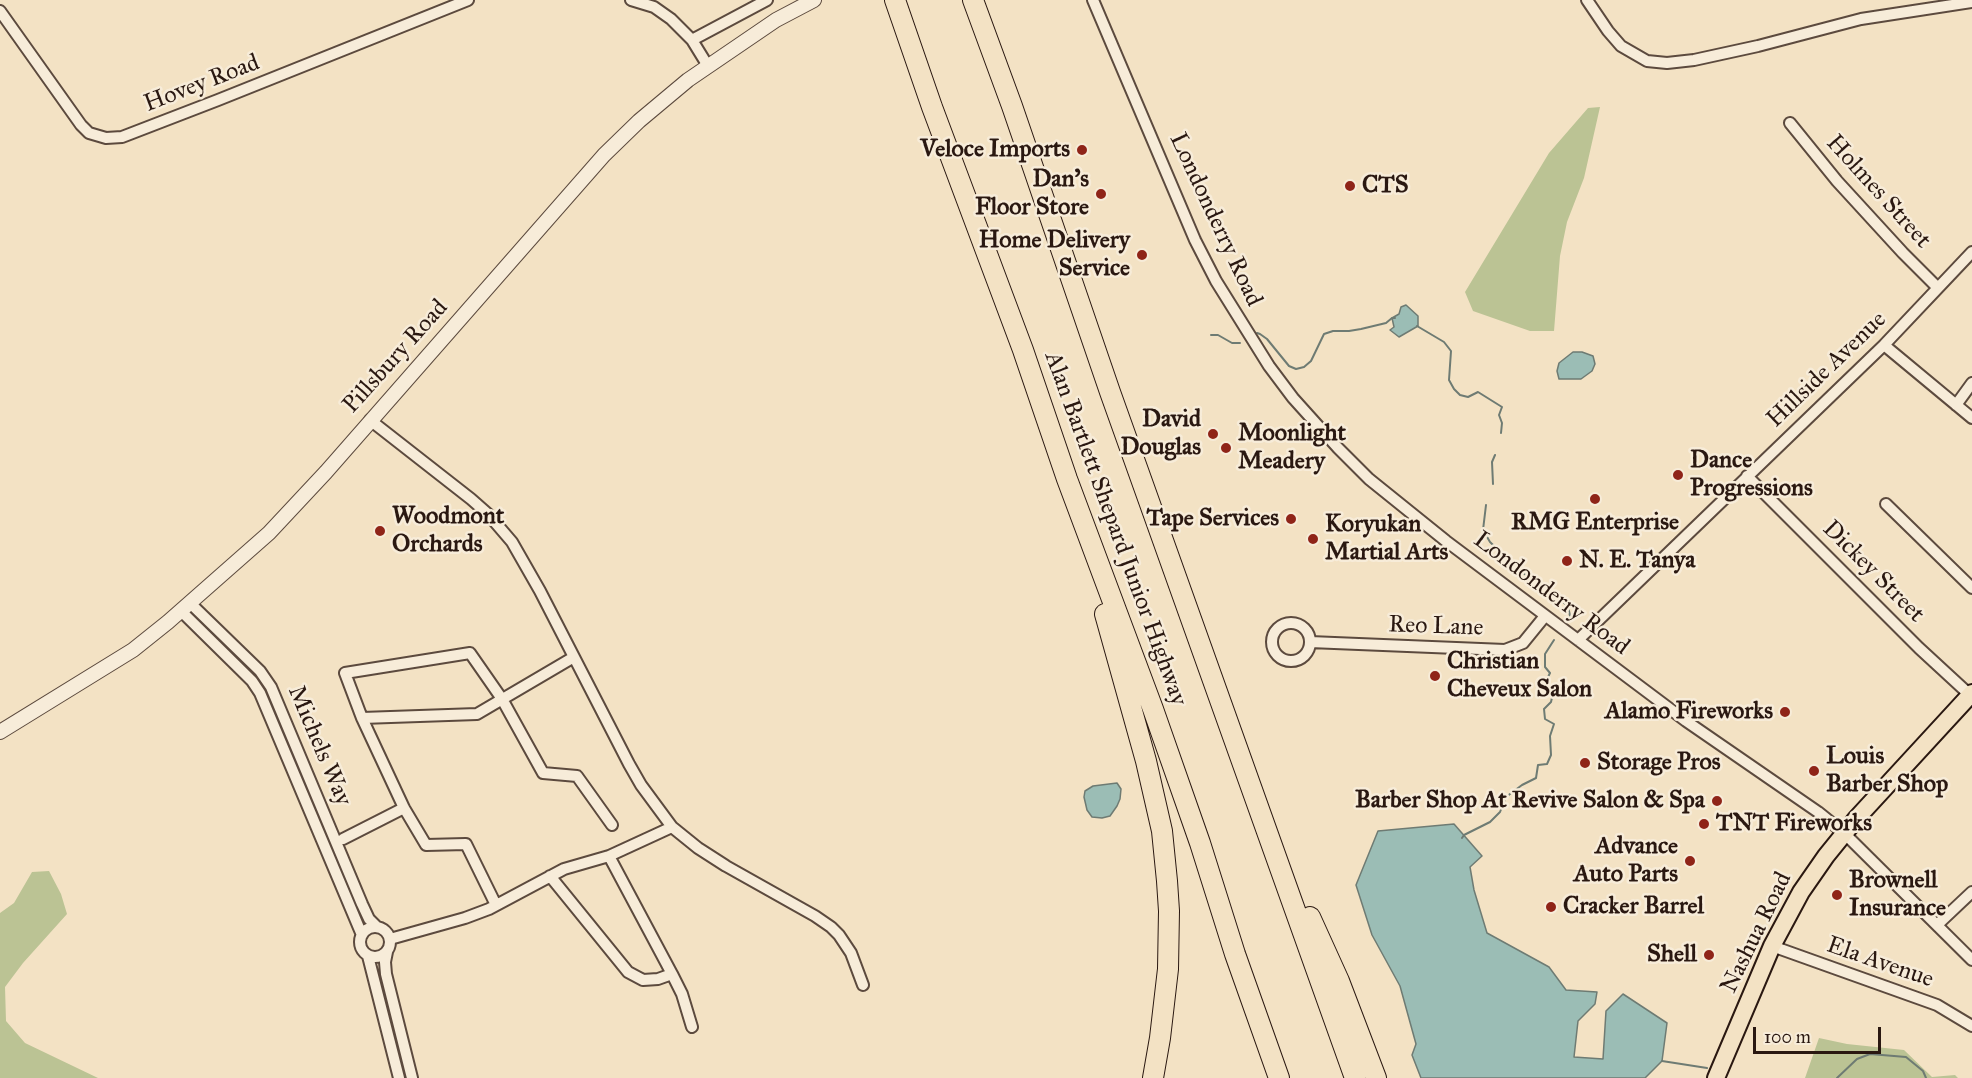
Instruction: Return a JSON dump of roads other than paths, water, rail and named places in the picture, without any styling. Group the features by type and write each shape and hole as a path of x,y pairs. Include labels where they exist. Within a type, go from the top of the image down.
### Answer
{"highway":[{"name":"Alan Bartlett Shepard Junior Highway","path":"895,0 1200,843 1235,954 1279,1078"},
{"name":"Alan Bartlett Shepard Junior Highway","path":"973,0 1355,1078"},
{"path":"1068,479 1146,761 1162,831 1169,911 1168,969 1153,1078"},
{"path":"1256,801 1339,981 1376,1078"}],"main road":[{"name":"Nashua Road","path":"1716,1078 1772,946 1801,892 1844,833 1970,700"}],"street":[{"name":"Hovey Road","path":"0,11 81,125 89,133 106,138 122,137 468,0"},
{"path":"631,0 664,13 692,40 708,66"},
{"path":"692,40 767,0"},
{"name":"Pillsbury Road","path":"0,732 132,650 186,607 269,533 326,472 604,155 669,94 776,20 814,0"},
{"name":"Londonderry Road","path":"1093,0 1195,240 1225,299 1269,366 1319,428 1369,478 1438,535 1686,721 1818,812 1844,833 1972,960"},
{"path":"1587,0 1621,46 1647,61 1667,63 1758,46 1860,19 1972,2"},
{"name":"Holmes Street","path":"1790,123 1837,181 1938,288"},
{"name":"Hillside Avenue","path":"1578,640 1884,345 1972,252"},
{"path":"1884,345 1972,418"},
{"path":"1956,405 1972,383"},
{"path":"370,420 488,514 512,542 641,785 672,827 698,848 726,866 831,927 851,953 862,986"},
{"name":"Dickey Street","path":"1748,476 1970,700"},
{"path":"1886,504 1972,588"},
{"name":"Michels Way","path":"186,607 253,664 271,687 362,904 369,919 377,927"},
{"name":"Michels Way","path":"186,607 260,693 362,935"},
{"name":"Reo Lane","path":"1310,642 1505,650 1523,643 1545,616"},
{"path":"496,905 466,844 426,845 404,808 362,718 345,673 470,653 502,699 543,773 577,776 612,825"},
{"path":"362,718 477,714 574,657"},
{"path":"343,839 404,808"},
{"path":"390,939 465,918 496,905 550,876 576,865 609,856 672,827"},
{"path":"609,856 682,994 692,1027"},
{"path":"550,876 628,972 643,980 658,979 672,974"},
{"path":"1938,924 1972,892"},
{"path":"368,956 379,957 390,948 390,939 386,931 377,927 368,928 362,935 360,945 368,956 399,1078"},
{"name":"Ela Avenue","path":"1772,946 1937,1005 1972,1026"},
{"path":"387,952 386,974 412,1078"}],"water":[{"path":"1406,305 1418,316 1418,326 1399,337 1390,330 1394,327 1392,318 1399,314 1401,307"},
{"path":"1573,352 1593,356 1595,364 1592,371 1581,379 1559,379 1557,371 1559,363"},
{"path":"1117,783 1121,789 1120,799 1110,816 1092,817 1087,810 1085,791 1093,786"},
{"path":"1454,824 1482,856 1470,867 1474,890 1487,933 1549,967 1566,990 1597,992 1595,1004 1578,1021 1574,1057 1603,1059 1606,1011 1623,994 1667,1023 1662,1061 1645,1078 1421,1078 1412,1055 1416,1044 1400,986 1372,935 1356,885 1378,831"}],"waterway":[{"path":"1257,333 1267,339 1289,366 1296,369 1304,367 1311,361 1324,334 1361,329 1386,323 1395,318"},
{"path":"1417,326 1444,342 1451,351 1449,380 1460,395 1468,397 1478,392 1502,407 1499,415 1502,423 1501,433"},
{"path":"1211,335 1218,335 1232,343 1240,343"},
{"path":"1493,484 1492,462 1495,455"},
{"path":"1486,505 1483,530 1490,542 1519,570 1568,606 1571,621"},
{"path":"1462,838 1490,822 1500,812 1506,797 1536,778 1538,765 1547,764 1551,755 1550,736 1554,724 1545,719 1544,709 1551,702 1553,693 1545,683 1550,673 1545,667 1545,654 1554,640"},
{"path":"1837,1078 1857,1059 1870,1054 1906,1057 1923,1071 1926,1078"},
{"path":"1662,1061 1707,1068"}],"place":[{"name":"Veloce Imports","path":"1082,150"},
{"name":"CTS","path":"1350,186"},
{"name":"Dan's Floor Store","path":"1101,194"},
{"name":"Home Delivery Service","path":"1142,255"},
{"name":"David Douglas","path":"1213,434"},
{"name":"Moonlight Meadery","path":"1226,448"},
{"name":"Dance Progressions","path":"1678,475"},
{"name":"RMG Enterprise","path":"1595,499"},
{"name":"Tape Services","path":"1291,519"},
{"name":"Woodmont Orchards","path":"380,531"},
{"name":"Koryukan Martial Arts","path":"1313,539"},
{"name":"N. E. Tanya","path":"1567,561"},
{"name":"Christian Cheveux Salon","path":"1435,676"},
{"name":"Alamo Fireworks","path":"1785,712"},
{"name":"Storage Pros","path":"1585,763"},
{"name":"Louis Barber Shop","path":"1814,771"},
{"name":"Barber Shop At Revive Salon & Spa","path":"1717,801"},
{"name":"TNT Fireworks","path":"1704,824"},
{"name":"Advance Auto Parts","path":"1690,861"},
{"name":"Brownell Insurance","path":"1837,895"},
{"name":"Cracker Barrel","path":"1551,907"},
{"name":"Shell","path":"1709,955"}]}
